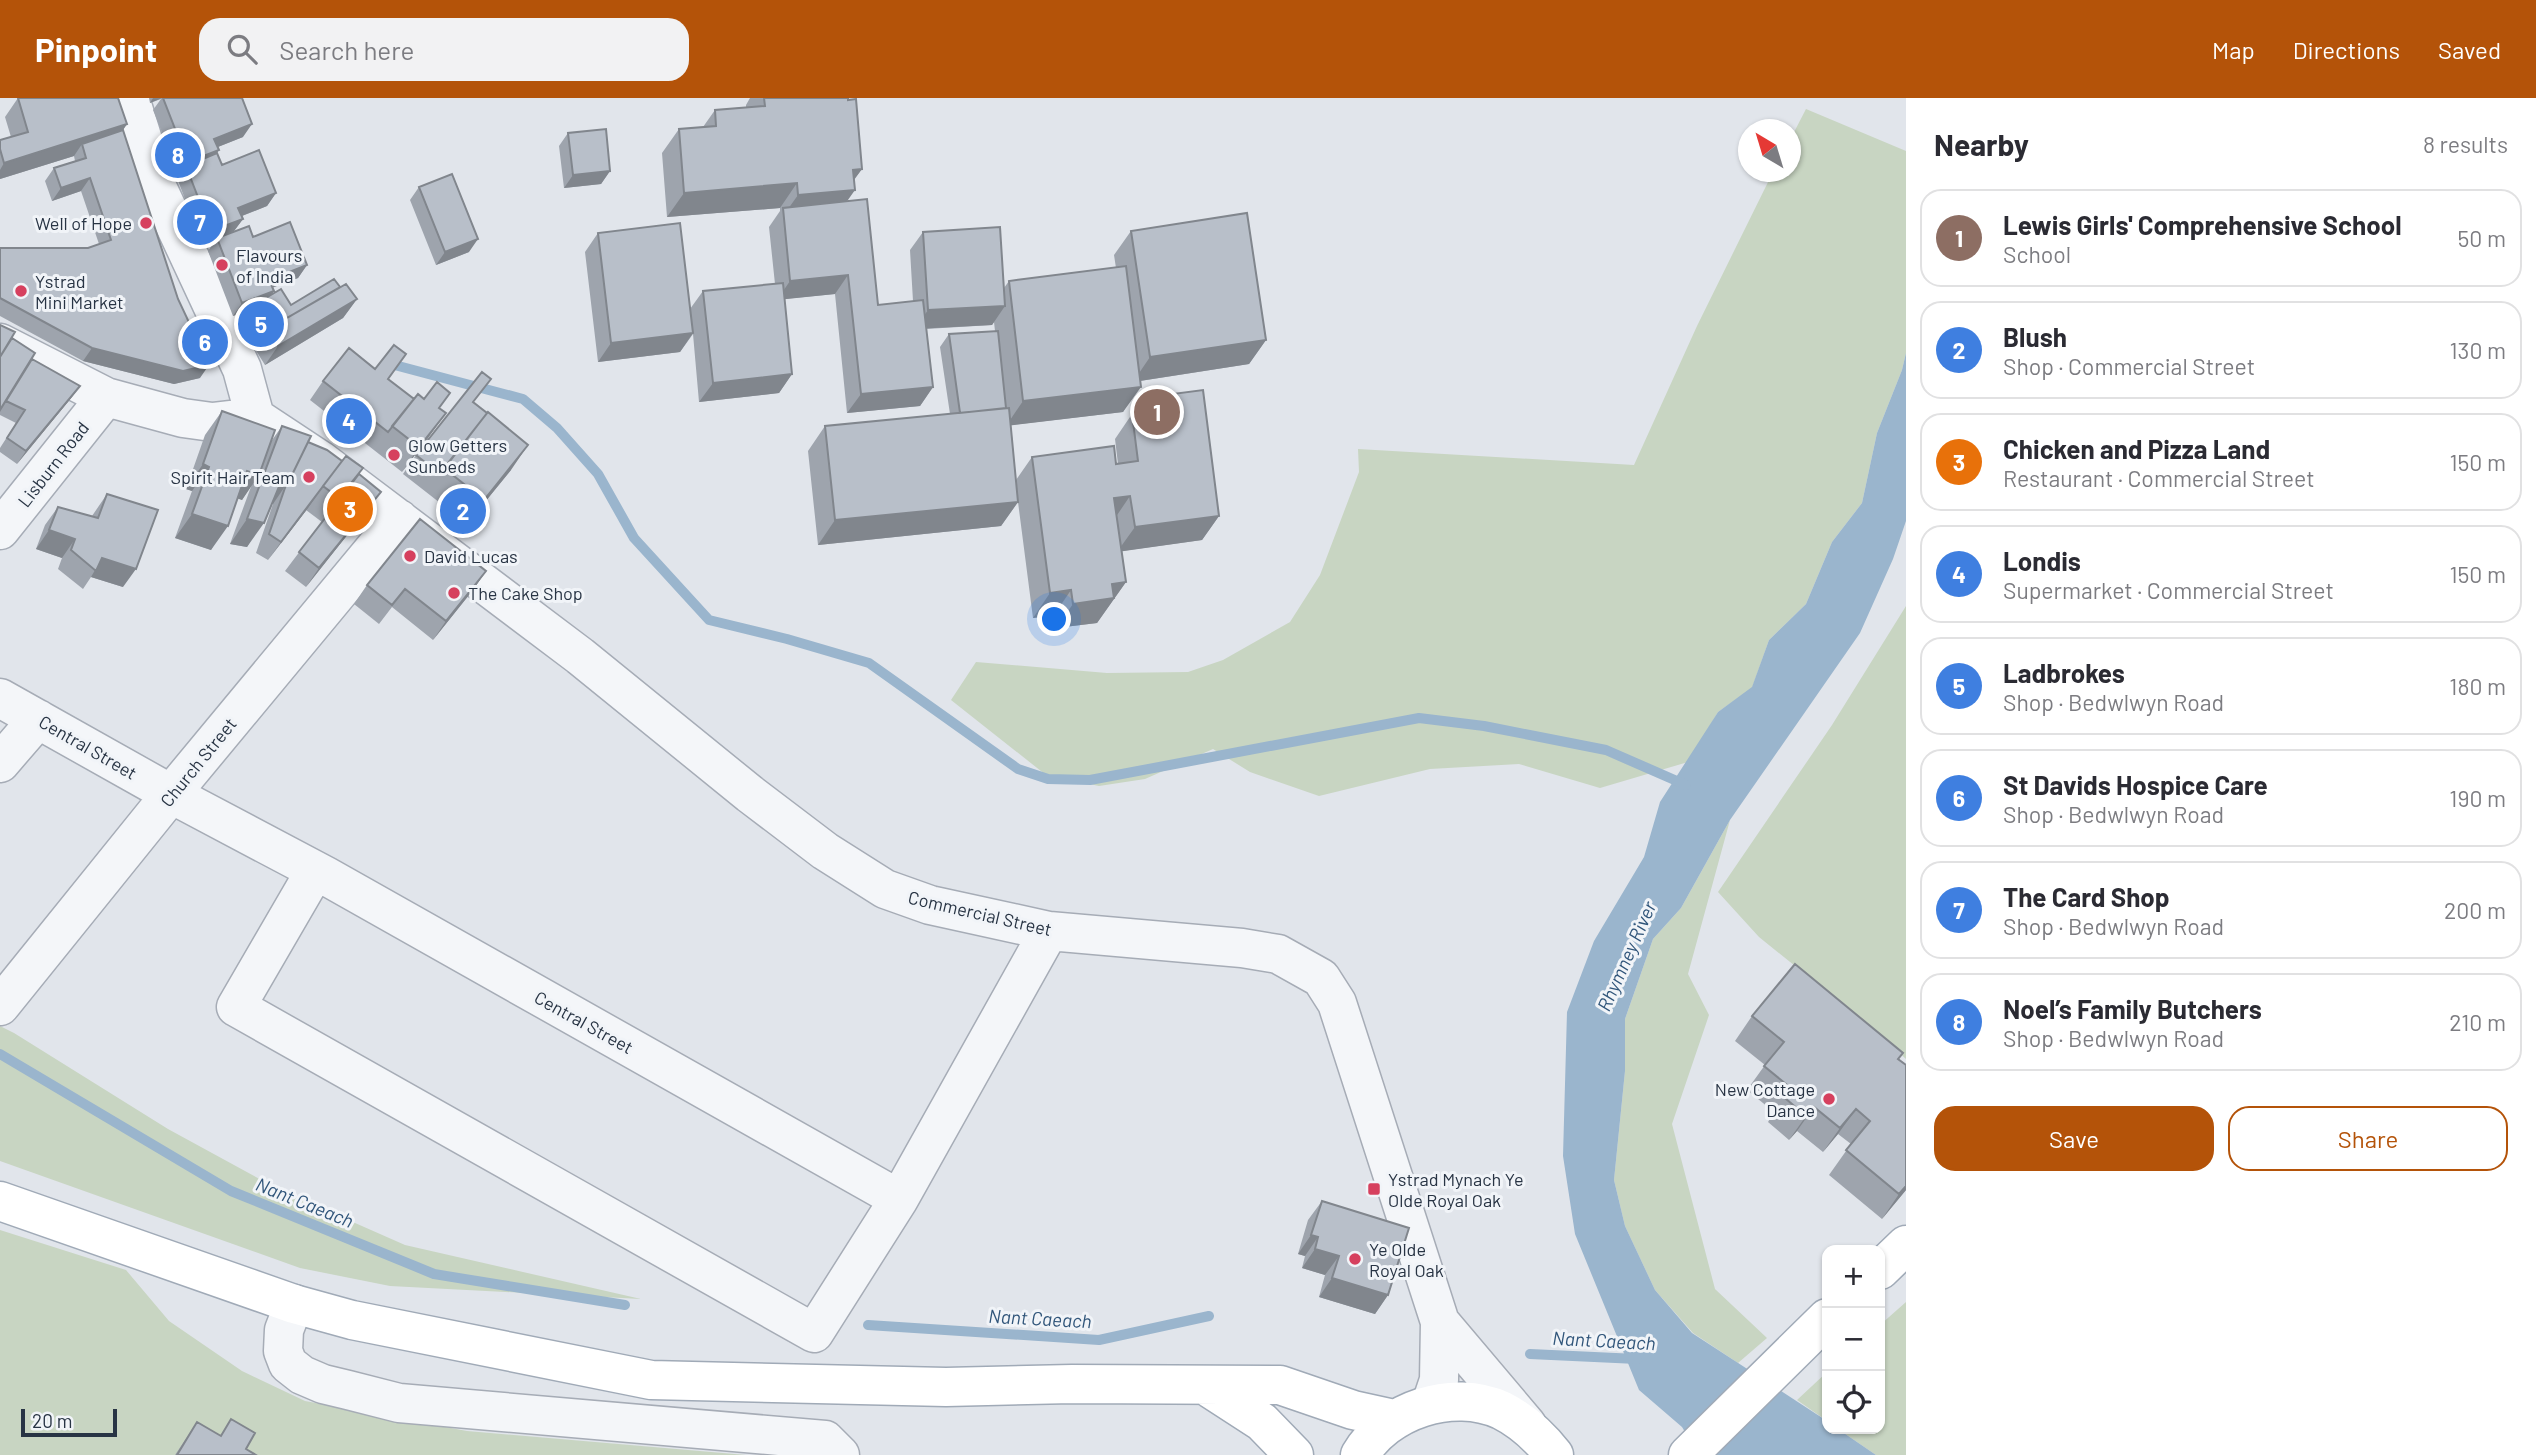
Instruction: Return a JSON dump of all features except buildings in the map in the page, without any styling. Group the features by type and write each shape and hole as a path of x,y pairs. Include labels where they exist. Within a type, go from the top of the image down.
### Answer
{"main road":[{"path":"0,1201 294,1304 352,1320 651,1380 946,1387 1072,1384 1208,1387 1280,1385 1353,1410 1394,1419"},
{"path":"1885,1264 1906,1245"},
{"path":"1691,1453 1819,1325"},
{"path":"1208,1387 1262,1422 1294,1455"},
{"path":"1360,1455 1366,1444 1394,1419 1431,1404 1465,1402 1499,1409 1548,1448"}],"street":[{"path":"0,343 106,397 183,418 212,422 255,417 242,369 158,189 130,98"},
{"name":"Lisburn Road","path":"0,530 106,397"},
{"name":"Commercial Street","path":"255,417 320,460 580,656 750,794 845,863 886,888 930,905 1049,931 1242,948 1278,954 1321,978 1342,1016 1440,1322 1439,1380 1431,1404"},
{"name":"Church Street","path":"0,1006 399,519"},
{"name":"Central Street","path":"0,698 316,871 899,1199"},
{"path":"0,763 38,719"},
{"path":"316,871 236,1007 814,1333 899,1199 1049,931"},
{"path":"294,1304 284,1330 283,1351 288,1364 302,1375 323,1384 399,1403 825,1440 840,1455"},
{"name":"Commercial Street","path":"1440,1322 1548,1448"}],"green space":[{"path":"1806,109 1906,151 1906,353 1877,433 1862,503 1832,542 1806,604 1769,640 1752,688 1718,712 1688,762 1600,788 1519,764 1430,769 1319,796 1250,772 1213,749 1145,779 1099,786 1046,775 951,700 976,662 1107,673 1188,672 1223,660 1290,622 1320,575 1359,472 1358,449 1634,465 1697,326 1768,182 1801,182 1801,119"},
{"path":"1906,606 1906,1059 1872,1028 1759,937 1718,892 1832,725"},
{"path":"1730,820 1688,974 1709,1015 1672,1124 1715,1289 1767,1338 1738,1363 1693,1333 1655,1290 1625,1226 1614,1180 1625,1071 1625,1019 1653,939 1681,908"},
{"path":"0,1026 168,1129 278,1189 405,1245 641,1299 390,1286 300,1268 0,1161"},
{"path":"0,1230 126,1270 169,1321 242,1371 305,1401 467,1431 746,1455 0,1455"},
{"path":"1906,1302 1906,1455 1876,1455 1845,1434 1885,1434 1885,1321"},
{"path":"1822,1377 1822,1418 1797,1400"}],"water":[{"name":"Rhymney River","path":"1906,353 1906,521 1893,559 1860,633 1730,820 1681,908 1653,939 1625,1019 1625,1071 1614,1180 1625,1226 1655,1290 1692,1333 1822,1418 1822,1434 1845,1434 1876,1455 1699,1455 1682,1427 1639,1390 1575,1234 1563,1156 1567,1012 1594,941 1644,857 1660,802 1718,712 1752,687 1769,640 1806,604 1832,542 1862,503 1877,433"}],"waterway":[{"path":"387,363 523,399 557,428 598,474 634,538 709,620 869,663 1018,769 1048,779 1090,780 1419,718 1484,726 1606,750 1686,785"},
{"name":"Nant Caeach","path":"0,1054 231,1191 434,1274 625,1305"},
{"name":"Nant Caeach","path":"868,1325 1099,1340 1209,1316"},
{"name":"Nant Caeach","path":"1530,1354 1637,1359"}],"place":[{"name":"Noel’s Family Butchers","path":"178,155"},
{"name":"The Card Shop","path":"200,222"},
{"name":"Well of Hope","path":"146,223"},
{"name":"Flavours of India","path":"222,265"},
{"name":"Ystrad Mini Market","path":"21,291"},
{"name":"Ladbrokes","path":"261,324"},
{"name":"St Davids Hospice Care","path":"205,342"},
{"name":"Lewis Girls' Comprehensive School","path":"1157,412"},
{"name":"Londis","path":"349,421"},
{"name":"Glow Getters Sunbeds","path":"394,455"},
{"name":"Spirit Hair Team","path":"309,477"},
{"name":"Chicken and Pizza Land","path":"350,509"},
{"name":"Blush","path":"463,511"},
{"name":"David Lucas","path":"410,556"},
{"name":"The Cake Shop","path":"454,593"},
{"name":"New Cottage Dance","path":"1829,1099"},
{"name":"Ystrad Mynach Ye Olde Royal Oak","path":"1374,1189"},
{"name":"Ye Olde Royal Oak","path":"1355,1259"}]}
